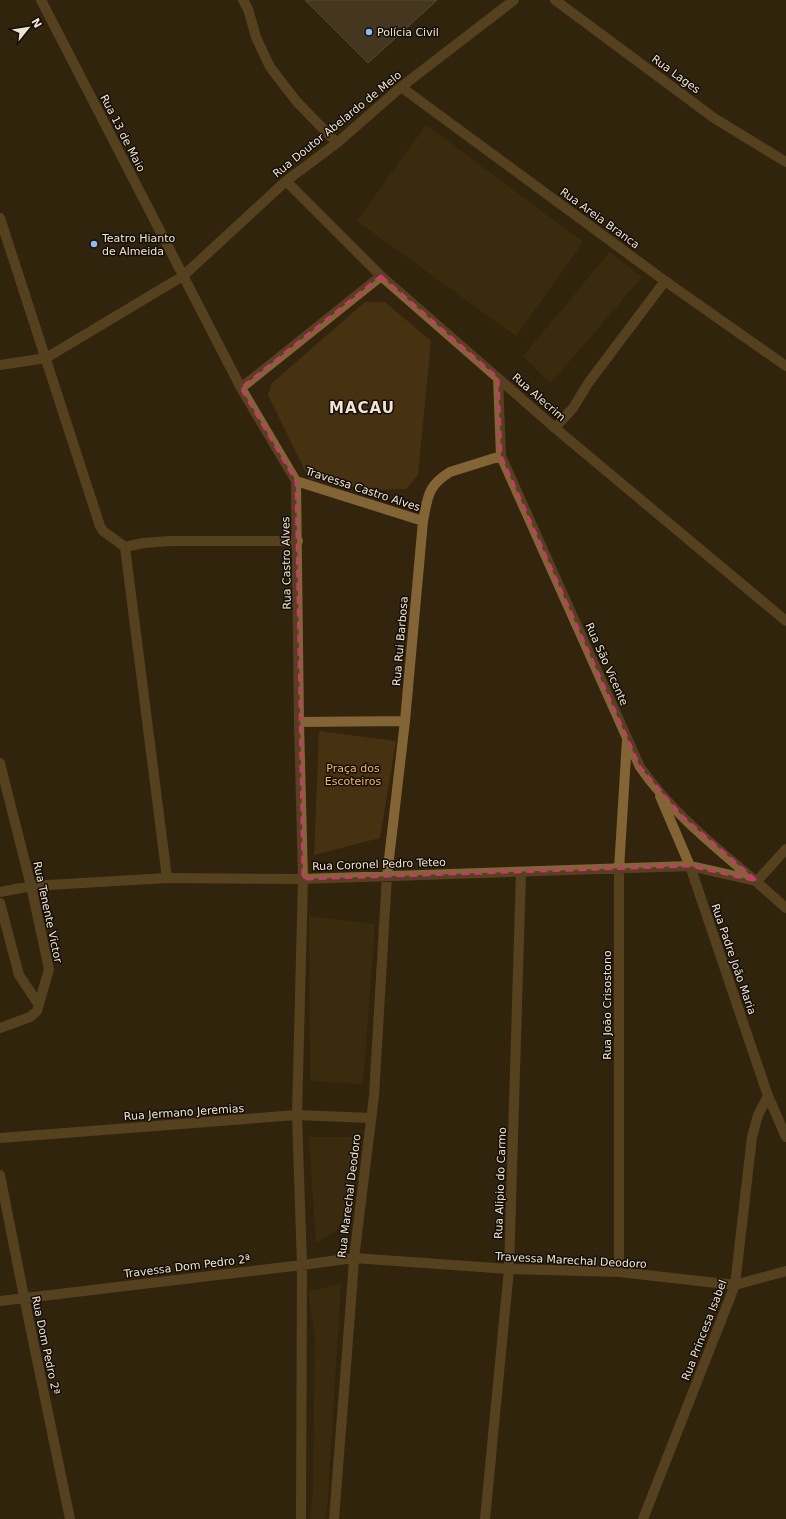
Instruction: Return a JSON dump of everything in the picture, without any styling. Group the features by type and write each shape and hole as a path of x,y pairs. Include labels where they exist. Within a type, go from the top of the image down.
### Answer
{"street":[{"name":"Rua 13 de Maio","path":"41,0 183,276"},
{"path":"243,0 248,9 256,38 270,66 297,102 337,142"},
{"name":"Rua Lages","path":"555,0 714,118 786,162"},
{"name":"Rua Doutor Abelardo de Melo","path":"46,358 183,276 286,181 337,142 401,87 508,2"},
{"name":"Rua Areia Branca","path":"401,87 665,281 786,366"},
{"name":"Rua Alecrim","path":"286,181 381,276 556,428 786,621"},
{"path":"0,218 100,526 104,531 125,547 167,878"},
{"name":"Rua Castro Alves","path":"183,276 240,388 296,481 298,541 299,722 303,879"},
{"path":"240,388 381,276"},
{"path":"556,428 573,408 589,382 665,281"},
{"path":"0,365 46,358"},
{"name":"Rua São Vicente","path":"498,378 502,456 640,767 657,789 683,817 714,846 757,881 786,908"},
{"name":"Rua Rui Barbosa","path":"387,876 405,721 423,521 429,493 432,486 450,472 502,456"},
{"name":"Travessa Castro Alves","path":"296,481 423,521"},
{"path":"125,547 143,543 170,541 298,541"},
{"path":"299,722 405,721"},
{"name":"Rua João Crisostono","path":"619,1272 620,868 627,738"},
{"name":"Rua Tenente Victor","path":"0,764 32,886 49,969 39,1005"},
{"name":"Rua Padre João Maria","path":"657,789 690,866 768,1096 786,1137"},
{"path":"757,881 786,849"},
{"name":"Rua Coronel Pedro Teteo","path":"0,892 32,886 167,878 303,879 690,866 757,881"},
{"name":"Rua Alipio do Carmo","path":"486,1519 509,1269 521,872"},
{"name":"Rua Marechal Deodoro","path":"334,1519 354,1258 374,1096 387,876"},
{"path":"300,1519 302,1265 297,1115 303,879"},
{"path":"0,903 19,974 39,1005 37,1011 30,1017 0,1028"},
{"name":"Rua Princesa Isabel","path":"644,1519 735,1285 752,1137 758,1115 768,1096"},
{"name":"Rua Jermano Jeremias","path":"0,1138 297,1115 371,1118"},
{"name":"Rua Dom Pedro 2ª","path":"0,1175 70,1519"},
{"name":"Travessa Marechal Deodoro","path":"354,1258 509,1269 619,1272 735,1285 786,1271"},
{"name":"Travessa Dom Pedro 2ª","path":"0,1301 354,1258"}],"highlighted area":[{"path":"381,276 498,378 501,456 640,767 683,817 757,881 690,866 303,879 296,481 241,388"}],"green space":[{"path":"426,125 583,242 516,336 357,221"},
{"path":"610,252 642,277 550,384 523,356"},
{"path":"365,302 385,302 431,341 418,475 406,489 373,490 309,479 268,395 272,383"},
{"name":"Praça dos Escoteiros","path":"319,731 396,741 380,838 314,855"},
{"path":"309,916 375,924 363,1084 310,1081"},
{"path":"309,1137 355,1137 347,1224 316,1243"},
{"path":"341,1283 327,1510 325,1519 310,1519 313,1488 315,1335 308,1292"}],"building":[{"name":"Polícia Civil","path":"305,0 437,0 368,63"}],"place":[{"name":"Polícia Civil","path":"369,32"},
{"name":"Teatro Hianto de Almeida","path":"94,244"}],"district":[{"name":"MACAU","path":"362,408"}]}
